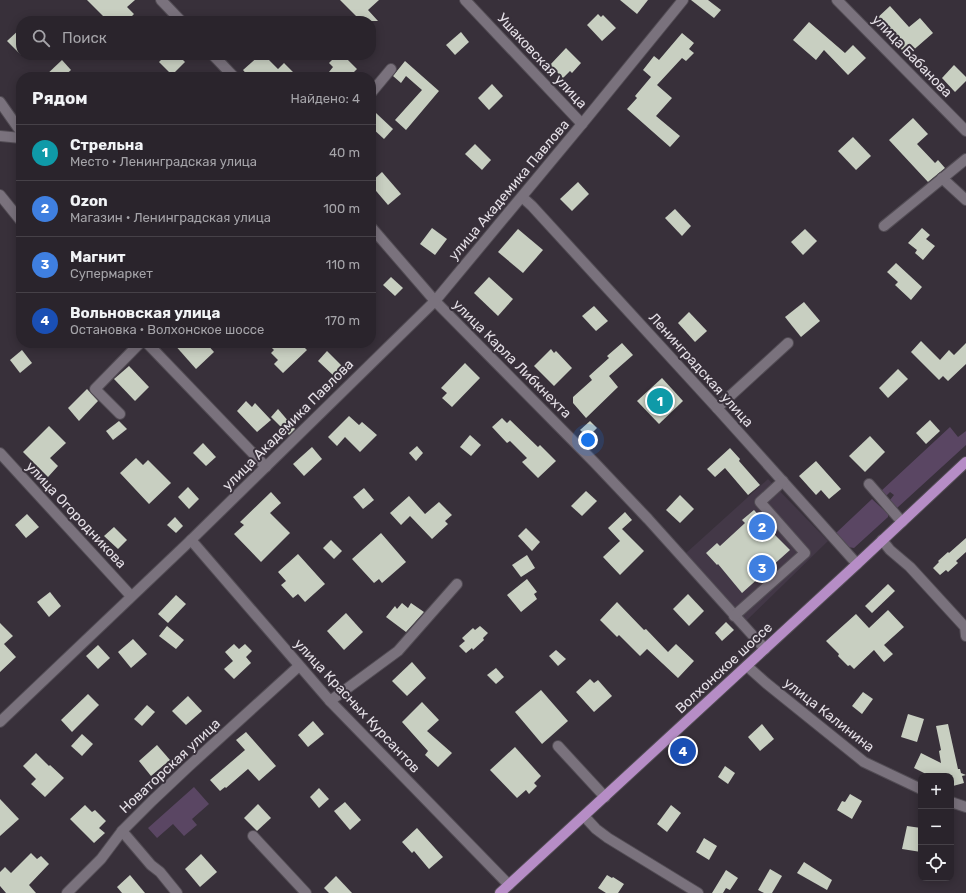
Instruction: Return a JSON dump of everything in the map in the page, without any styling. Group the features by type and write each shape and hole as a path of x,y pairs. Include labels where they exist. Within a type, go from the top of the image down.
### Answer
{"main road":[{"name":"Волхонское шоссе","path":"500,893 966,462"}],"street":[{"path":"161,0 176,16"},
{"name":"Ушаковская улица","path":"465,0 582,124"},
{"name":"улица Академика Павлова","path":"0,722 191,540 435,300 522,197 683,0"},
{"name":"улица Бабанова","path":"837,0 966,131"},
{"path":"218,60 229,72"},
{"path":"376,87 391,69"},
{"path":"0,102 6,108 16,124"},
{"path":"0,136 16,138"},
{"path":"884,226 966,160"},
{"path":"942,178 966,200"},
{"path":"0,195 16,215"},
{"name":"Ленинградская улица","path":"522,197 532,206 717,408 857,564"},
{"name":"улица Карла Либкнехта","path":"376,233 435,300 648,519 765,649"},
{"path":"717,408 788,343"},
{"path":"120,414 95,389 135,348"},
{"path":"152,348 266,467"},
{"name":"улица Огородникова","path":"0,453 131,596"},
{"path":"734,616 805,553 760,502 783,482"},
{"path":"869,484 902,522"},
{"name":"улица Красных Курсантов","path":"191,540 330,701 509,885"},
{"path":"882,540 890,550 910,567 965,627 966,636"},
{"path":"330,701 398,651 457,584"},
{"name":"Новаторская улица","path":"67,893 101,859 122,831 188,767 299,666"},
{"name":"улица Калинина","path":"747,666 766,684 864,762 918,788"},
{"path":"558,746 605,797"},
{"path":"954,803 966,807"},
{"path":"584,816 596,829 608,838 698,893"},
{"path":"122,831 151,865 160,872 177,893"},
{"path":"252,836 306,893"}],"shaded area":[{"path":"950,427 958,437 966,431 966,445 897,508 890,500 894,495 890,492 886,496 880,492"},
{"path":"768,479 828,541 746,621 685,554"},
{"path":"872,499 888,514 888,517 854,548 848,547 836,533"},
{"path":"194,787 209,804 192,819 197,825 184,836 173,824 157,838 148,828"}],"building":[{"path":"87,0 135,0 127,7 134,14 132,16 103,16"},
{"path":"340,0 379,0 368,10 373,16 356,16"},
{"path":"620,0 648,0 637,14"},
{"path":"691,0 708,0 721,10 714,18"},
{"path":"890,6 909,27 920,18 933,33 910,53 905,47 902,50 894,41 895,40 875,20"},
{"path":"598,14 601,17 603,15 616,28 602,41 587,25"},
{"path":"809,22 845,53 853,45 866,58 848,75 824,50 816,60 793,40"},
{"path":"461,32 469,42 455,55 446,45"},
{"path":"16,33 16,50 7,41"},
{"path":"682,33 694,43 689,49 694,53 686,61 682,58 657,85 672,98 656,116 680,136 670,147 627,109 637,98 635,96 651,77 643,70 654,56 659,60"},
{"path":"566,48 581,63 572,73 570,71 563,78 550,65"},
{"path":"62,60 71,70 69,72 49,72"},
{"path":"161,60 183,60 185,62 175,72 169,72 159,62"},
{"path":"254,60 269,60 278,69 284,63 293,72 245,72 243,70"},
{"path":"332,60 348,60 357,69 354,72 329,72 333,67 329,63"},
{"path":"405,61 439,91 406,130 395,120 422,90 406,76 401,83 393,76"},
{"path":"954,65 966,77 966,81 955,92 942,78"},
{"path":"492,84 503,96 489,110 478,98"},
{"path":"376,113 393,129 384,139 376,132"},
{"path":"913,118 928,134 917,144 935,163 938,160 945,168 928,182 889,140"},
{"path":"853,137 871,156 856,170 838,151"},
{"path":"475,144 491,160 482,170 465,154"},
{"path":"382,172 401,194 388,205 376,191 376,177"},
{"path":"578,182 589,194 572,211 560,199"},
{"path":"675,209 691,226 682,236 665,218"},
{"path":"432,228 447,239 435,255 420,244"},
{"path":"922,228 930,235 926,239 935,246 923,260 915,253 917,250 908,243"},
{"path":"518,229 543,250 523,273 498,252"},
{"path":"805,229 817,241 803,255 791,242"},
{"path":"896,263 922,287 911,300 895,285 898,282 887,272"},
{"path":"391,277 403,288 395,296 383,285"},
{"path":"489,277 513,299 498,316 474,293"},
{"path":"804,302 820,321 801,337 785,317"},
{"path":"594,306 608,321 596,331 582,316"},
{"path":"689,312 707,331 695,342 678,323"},
{"path":"921,341 940,360 949,350 954,355 966,343 966,364 948,381 943,376 939,380 911,352"},
{"path":"622,343 633,355 609,376 618,387 586,418 573,403 573,397 592,380 589,376 609,358 607,356"},
{"path":"177,348 210,348 214,352 196,369"},
{"path":"272,348 305,348 307,350 283,373 274,364 278,360 271,353 274,350"},
{"path":"551,349 554,353 556,351 572,368 554,386 534,366"},
{"path":"22,350 32,363 20,373 10,360"},
{"path":"327,351 344,368 335,377 318,361"},
{"path":"465,363 480,378 452,407 442,398 447,393 441,388"},
{"path":"129,366 149,387 135,401 114,379"},
{"path":"898,369 908,379 888,398 879,388"},
{"path":"662,378 683,401 659,424 637,401"},
{"path":"87,389 98,401 79,421 68,408"},
{"path":"246,401 252,407 255,403 271,420 257,432 237,411"},
{"path":"278,409 295,429 289,435 271,417"},
{"path":"349,416 359,425 362,422 377,435 360,452 345,437 337,446 328,437"},
{"path":"502,418 507,423 510,420 538,447 540,445 556,461 538,478 522,462 527,458 510,441 507,443 492,427"},
{"path":"930,420 940,431 926,444 916,433"},
{"path":"119,421 127,429 113,440 106,431"},
{"path":"590,421 597,428 588,437 580,430"},
{"path":"49,426 66,443 50,458 58,466 48,477 23,452"},
{"path":"470,435 481,445 471,456 460,447"},
{"path":"870,436 885,452 865,472 849,456"},
{"path":"203,443 216,457 206,466 193,453"},
{"path":"417,446 423,453 416,461 409,453"},
{"path":"312,447 322,459 304,476 293,464"},
{"path":"730,448 760,485 748,495 725,468 715,477 707,469"},
{"path":"136,458 143,465 148,460 171,483 149,504 120,473"},
{"path":"816,461 841,489 829,499 821,490 816,495 799,476"},
{"path":"188,487 199,499 189,509 178,497"},
{"path":"364,488 374,500 363,509 353,497"},
{"path":"586,491 597,501 582,516 571,506"},
{"path":"271,492 281,503 270,513 290,533 261,562 234,534 244,525 240,522"},
{"path":"680,495 694,509 680,523 666,510"},
{"path":"409,496 425,514 439,502 452,515 445,521 448,524 432,539 410,516 401,525 390,513"},
{"path":"754,510 765,522 763,523 790,550 742,593 718,564 717,565 706,553 717,543 720,546 745,523 742,520"},
{"path":"625,512 632,520 622,529 644,551 620,575 603,557 620,541 608,528"},
{"path":"27,514 39,527 26,538 15,525"},
{"path":"175,517 183,526 176,533 167,525"},
{"path":"114,527 127,540 118,549 104,536"},
{"path":"526,528 540,542 532,551 518,536"},
{"path":"381,533 406,562 382,583 379,579 374,583 352,559"},
{"path":"966,538 966,552 956,561 958,563 948,572 946,570 940,575 933,568 939,562 938,561"},
{"path":"331,540 342,551 334,559 323,548"},
{"path":"298,554 325,584 305,602 298,594 293,598 281,585 286,581 278,572"},
{"path":"527,555 535,568 521,577 512,565"},
{"path":"527,579 537,592 534,594 537,599 521,612 507,595"},
{"path":"888,584 895,591 872,613 865,606"},
{"path":"50,592 61,606 49,617 37,602"},
{"path":"688,594 704,611 689,626 673,609"},
{"path":"176,595 186,604 168,623 158,614"},
{"path":"617,602 668,652 676,644 694,661 678,678 647,649 640,656 619,635 617,637 600,620"},
{"path":"402,603 408,608 411,603 424,612 406,632 386,617 395,606 397,609"},
{"path":"888,610 904,627 884,645 893,654 884,662 874,650 854,669 850,665 848,666 838,656 839,654 826,641 856,614 869,628"},
{"path":"346,613 363,632 344,650 327,631"},
{"path":"726,622 734,630 722,641 715,633"},
{"path":"0,623 13,636 4,644 16,657 0,672"},
{"path":"167,626 184,640 176,649 159,636"},
{"path":"480,626 488,633 483,638 484,640 473,650 472,648 466,653 459,646 465,641 462,638 473,628 475,630"},
{"path":"133,639 147,654 131,668 118,652"},
{"path":"234,644 239,649 245,644 252,651 246,657 251,663 234,679 224,669 233,661 225,652"},
{"path":"98,645 110,658 98,669 86,656"},
{"path":"556,650 566,659 558,666 549,656"},
{"path":"412,662 426,678 407,696 392,681"},
{"path":"496,668 504,677 496,684 487,675"},
{"path":"590,679 594,683 598,680 612,696 594,712 576,692"},
{"path":"541,690 568,721 542,744 515,712"},
{"path":"863,692 873,699 862,714 852,706"},
{"path":"88,694 99,705 72,732 61,720"},
{"path":"188,696 202,711 186,725 172,711"},
{"path":"422,702 439,720 427,731 452,753 438,767 425,755 428,751 402,722"},
{"path":"147,705 155,712 142,726 134,719"},
{"path":"908,714 924,719 917,742 901,737"},
{"path":"313,721 324,734 308,747 298,735"},
{"path":"762,724 774,739 760,751 748,737"},
{"path":"948,724 958,769 960,769 961,773 966,775 962,776 964,783 954,786 954,773 924,773 914,768 921,753 941,763 939,751 941,750 936,726"},
{"path":"246,732 276,766 259,781 248,769 226,788 225,787 220,791 210,780 245,750 236,740"},
{"path":"82,734 93,744 82,756 71,746"},
{"path":"157,745 170,760 151,776 139,761"},
{"path":"515,747 541,776 534,783 537,786 529,794 526,790 517,798 490,770"},
{"path":"36,753 64,778 45,797 31,784 36,779 23,766"},
{"path":"725,766 735,773 728,784 718,777"},
{"path":"319,788 329,799 319,808 310,797"},
{"path":"850,794 862,801 852,819 837,810 842,801 845,802"},
{"path":"0,799 19,819 0,836"},
{"path":"345,802 361,820 350,830 334,811"},
{"path":"258,804 271,818 257,831 244,818"},
{"path":"85,805 92,812 95,810 106,821 99,828 105,833 94,843 70,819"},
{"path":"671,805 681,813 667,832 657,824"},
{"path":"907,826 918,828 918,852 902,849"},
{"path":"417,828 443,857 429,869 414,851 412,853 402,842"},
{"path":"704,838 717,846 709,860 696,852"},
{"path":"31,853 37,859 41,856 49,864 29,885 36,893 6,893 0,886 0,872 5,867 11,873"},
{"path":"201,854 217,872 200,887 185,869"},
{"path":"804,862 832,880 827,890 797,873"},
{"path":"770,869 782,876 772,893 764,893 758,890"},
{"path":"726,870 738,878 730,890 726,888 723,893 712,893"},
{"path":"130,875 145,893 122,893 117,887"},
{"path":"607,875 624,884 618,893 606,893 598,888"},
{"path":"336,876 352,893 329,893 324,888"}],"place":[{"name":"Стрельна","path":"660,401"},
{"name":"Ozon","path":"762,527"},
{"name":"Магнит","path":"762,568"},
{"name":"Вольновская улица","path":"683,751"}]}
